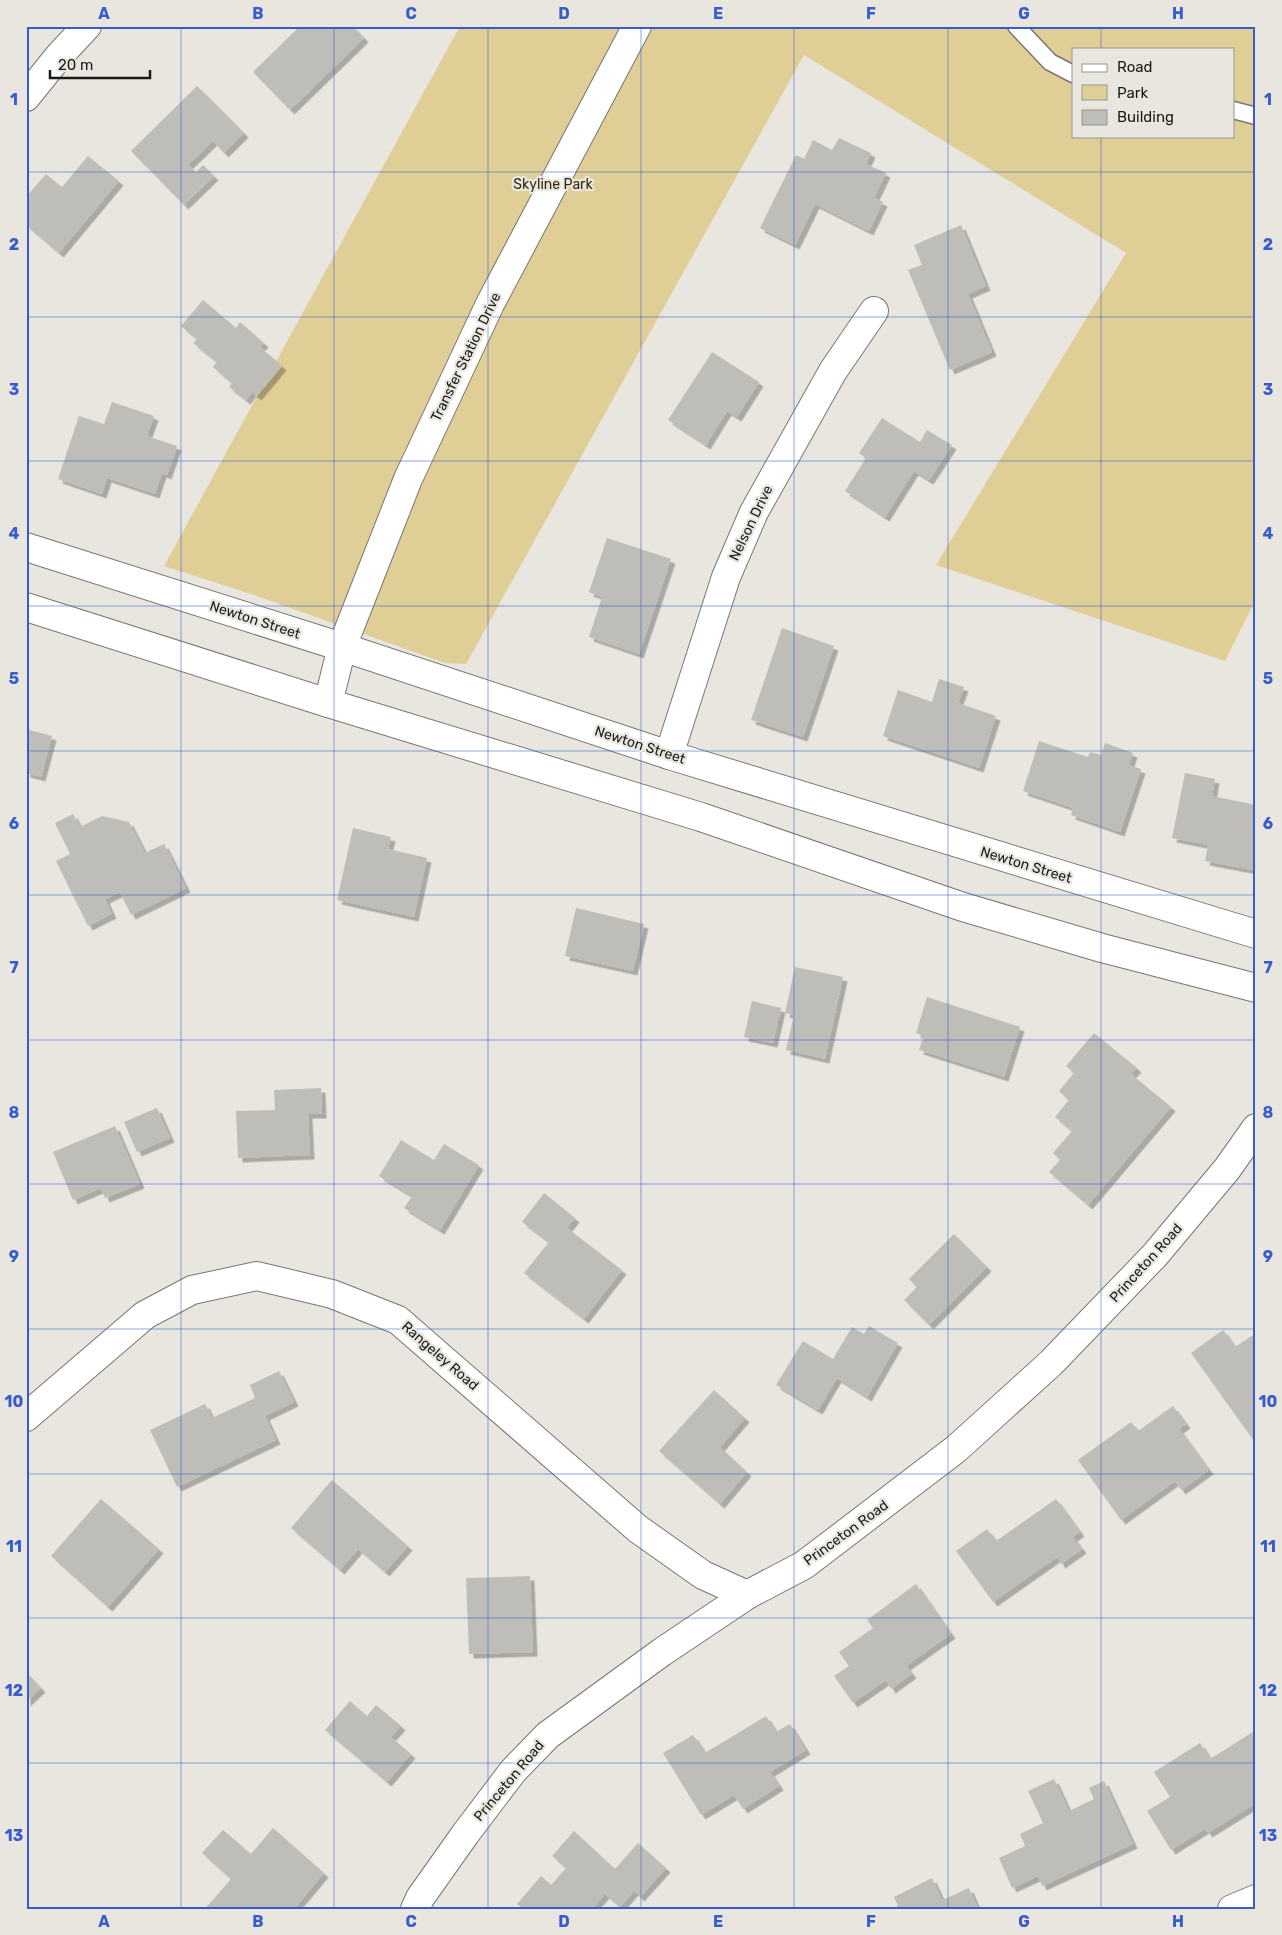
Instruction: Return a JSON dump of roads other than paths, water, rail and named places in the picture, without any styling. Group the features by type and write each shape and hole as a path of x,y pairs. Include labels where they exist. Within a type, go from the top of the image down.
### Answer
{"street":[{"path":"26,97 59,56 87,26"},
{"name":"Transfer Station Drive","path":"328,703 342,648 408,479 478,330 637,26"},
{"name":"Nelson Drive","path":"669,754 726,577 754,512 832,371 874,311"},
{"name":"Newton Street","path":"26,547 669,754 1256,934"},
{"path":"26,608 701,817 963,907 1102,948 1256,988"},
{"name":"Princeton Road","path":"416,1909 420,1898 466,1832 513,1771 548,1735 662,1652 747,1595 804,1565 886,1505 956,1449 1051,1363 1155,1255 1227,1169 1256,1128"},
{"name":"Rangeley Road","path":"26,1417 145,1315 192,1290 257,1276 332,1294 398,1320 638,1529 703,1575 747,1595"},
{"path":"1232,1909 1256,1899"}],"lane":[{"path":"1016,26 1050,62 1072,73"},
{"path":"1234,110 1256,116"}],"park label":[{"name":"Skyline Park","path":"553,184"}]}
